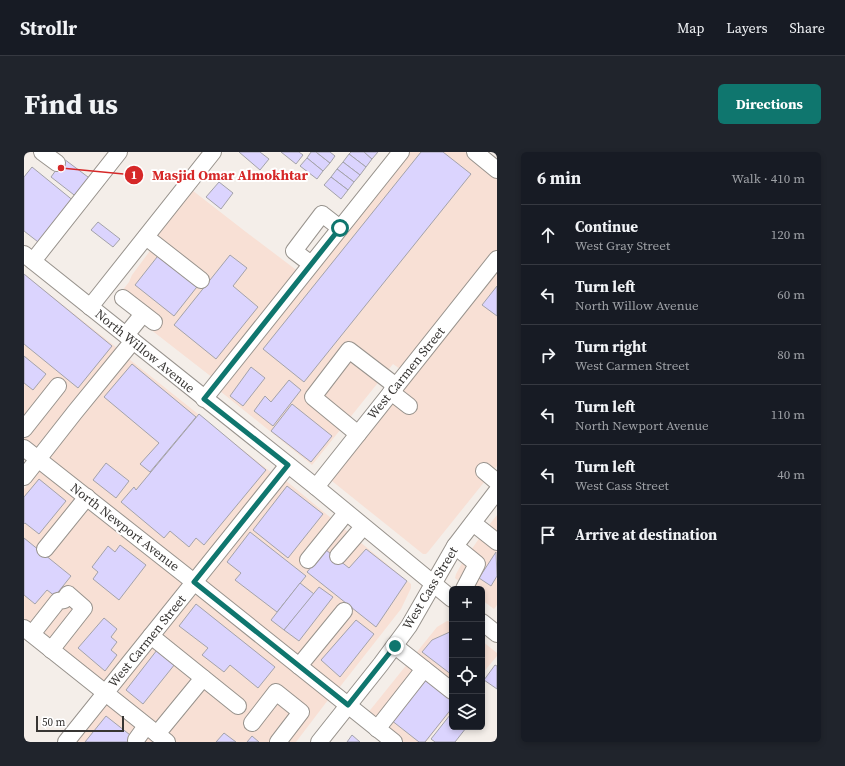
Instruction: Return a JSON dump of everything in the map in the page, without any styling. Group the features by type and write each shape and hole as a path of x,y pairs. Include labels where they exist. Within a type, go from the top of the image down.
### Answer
{"street":[{"path":"42,152 56,163"},
{"path":"28,257 119,152"},
{"path":"90,307 213,152"},
{"path":"475,152 497,170"},
{"path":"204,399 340,228 394,155"},
{"path":"311,264 294,251 322,214 340,228"},
{"path":"146,237 201,280"},
{"name":"North Willow Avenue","path":"28,257 316,487 449,597"},
{"name":"West Carmen Street","path":"316,487 497,259"},
{"path":"24,477 130,338 149,318 123,298"},
{"path":"358,434 312,397 350,350 394,389 409,406"},
{"path":"24,429 58,386"},
{"name":"North Newport Avenue","path":"24,448 394,742"},
{"name":"West Carmen Street","path":"66,742 288,465"},
{"path":"484,472 497,482"},
{"name":"West Cass Street","path":"319,742 395,646 409,626 455,546 497,491"},
{"path":"45,549 87,497"},
{"path":"308,560 346,513"},
{"path":"473,522 497,542"},
{"path":"338,556 363,527"},
{"path":"455,546 477,564 466,586"},
{"path":"51,650 84,608 68,594 64,600 58,601 28,631 51,650 157,734"},
{"path":"299,666 344,611"},
{"path":"485,624 497,634"},
{"path":"151,636 238,706"},
{"path":"395,646 449,689"},
{"path":"378,729 424,669"},
{"path":"136,740 157,734 203,678"},
{"path":"252,723 276,692 301,712 278,742"}],"shaded area":[{"path":"409,152 465,152 497,177 497,253 403,371 393,364 312,465 220,391 248,352"},
{"path":"192,190 299,272 213,378 114,301 158,240 156,236"},
{"path":"497,267 497,466 428,552 423,554 332,481 332,478"},
{"path":"24,274 117,348 38,447 35,447 24,439"},
{"path":"129,359 272,473 195,569 188,569 54,463 50,455"},
{"path":"40,470 185,582 106,684 24,620 24,489"},
{"path":"285,480 411,584 411,588 401,609 339,688 201,582"},
{"path":"497,515 497,605 494,609 485,602 485,586 464,586 455,578 461,565"},
{"path":"195,591 326,695 328,700 296,742 176,742 120,697 120,688 191,594"},
{"path":"447,621 449,621 449,714 426,742 402,742 367,714 437,627"},
{"path":"485,643 497,653 497,656 485,670"},
{"path":"110,705 158,742 73,742 102,706"}],"building":[{"path":"239,152 260,152 269,159 260,170"},
{"path":"281,152 299,152 303,155 296,164"},
{"path":"311,152 316,152 330,163 323,171 307,158"},
{"path":"316,152 330,152 335,156 330,163"},
{"path":"351,152 364,152 372,159 366,167 349,154"},
{"path":"364,152 378,152 372,159"},
{"path":"421,152 443,152 471,174 304,382 263,349"},
{"path":"349,154 366,167 360,175 343,162"},
{"path":"307,158 323,171 317,179 300,166"},
{"path":"64,159 92,180 78,198 51,177"},
{"path":"343,162 360,175 354,182 337,169"},
{"path":"32,167 75,202 42,245 24,231 24,177"},
{"path":"337,169 354,182 348,190 331,177"},
{"path":"331,177 348,190 341,199 324,185"},
{"path":"219,182 233,193 221,209 206,197"},
{"path":"98,222 120,239 113,247 91,230"},
{"path":"161,252 200,283 174,316 135,285"},
{"path":"230,255 247,268 233,286 258,307 216,359 174,325"},
{"path":"24,274 112,346 78,388 24,344"},
{"path":"497,286 497,316 482,305"},
{"path":"24,356 46,374 33,390 24,383"},
{"path":"132,364 196,417 150,472 140,464 159,443 104,397"},
{"path":"251,367 265,378 243,406 230,396"},
{"path":"289,380 301,390 273,426 254,411 265,396 271,402"},
{"path":"292,404 332,436 311,462 271,431"},
{"path":"199,414 266,470 204,545 196,538 189,547 170,531 164,538 121,502 134,487 136,490"},
{"path":"106,463 129,481 116,498 93,480"},
{"path":"39,479 66,501 39,534 25,523 24,524 24,497"},
{"path":"287,486 323,514 288,558 253,530"},
{"path":"250,532 306,576 277,612 235,580 241,573 227,562"},
{"path":"24,538 71,576 55,596 47,590 35,604 24,595"},
{"path":"120,545 146,565 119,600 93,579 98,572 92,567 108,546 115,552"},
{"path":"366,549 407,581 376,627 307,572 326,550 349,568"},
{"path":"496,552 497,576 491,586 479,578"},
{"path":"300,583 314,594 284,630 271,620"},
{"path":"319,587 333,597 299,641 284,630"},
{"path":"196,604 275,667 258,688 230,665 224,672 202,655 208,648 179,626"},
{"path":"104,618 117,629 111,637 117,642 111,650 117,655 105,671 78,648"},
{"path":"356,620 374,634 340,677 321,660"},
{"path":"449,632 449,673 422,652 432,640"},
{"path":"157,650 175,664 143,704 126,690"},
{"path":"495,665 497,666 497,689 485,681"},
{"path":"426,677 449,695 449,712 425,742 419,742 391,720"},
{"path":"106,716 139,742 85,742"},
{"path":"449,716 449,730 464,730 455,742 435,742 431,739"},
{"path":"224,733 236,742 216,742"},
{"path":"352,735 360,742 347,742"},
{"path":"252,736 259,742 247,742"}],"place":[{"name":"Masjid Omar Almokhtar","path":"61,168"}],"route":[{"path":"340,228 204,399 288,465 194,582 348,705 395,646"}]}
